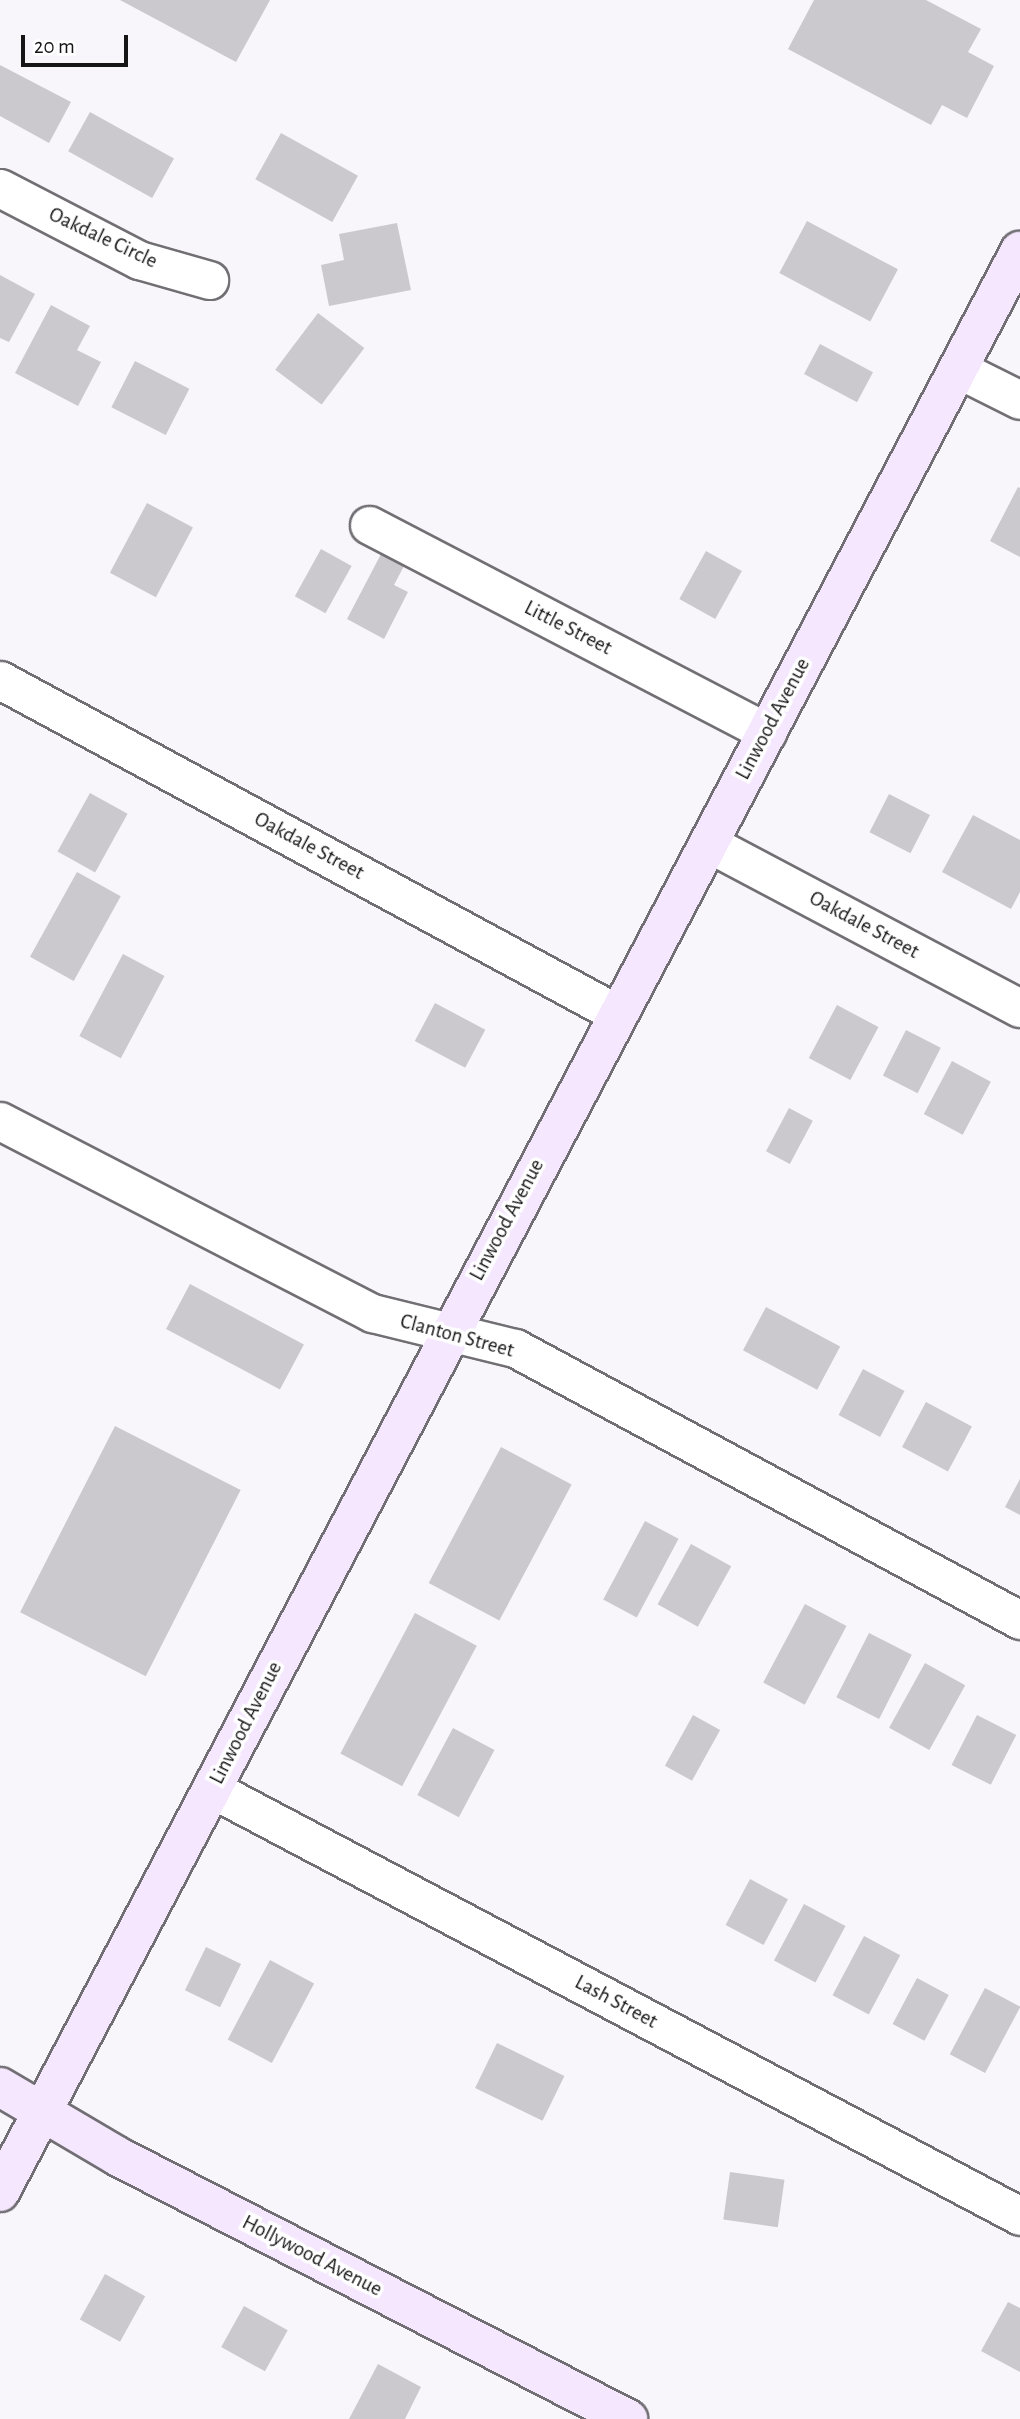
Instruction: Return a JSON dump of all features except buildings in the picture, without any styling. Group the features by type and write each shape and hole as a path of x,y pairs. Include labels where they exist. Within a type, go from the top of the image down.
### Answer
{"main road":[{"name":"Linwood Avenue","path":"0,2192 446,1335 1020,251"},
{"name":"Hollywood Avenue","path":"0,2087 44,2110 117,2156 628,2419"}],"street":[{"name":"Oakdale Circle","path":"0,188 139,260 209,280"},
{"path":"958,369 1020,400"},
{"name":"Little Street","path":"369,525 767,732"},
{"name":"Oakdale Street","path":"0,680 618,1014"},
{"name":"Oakdale Street","path":"708,843 1020,1008"},
{"name":"Clanton Street","path":"0,1121 372,1312 446,1335 515,1348 1020,1620"},
{"name":"Lash Street","path":"212,1789 1020,2216"}]}
